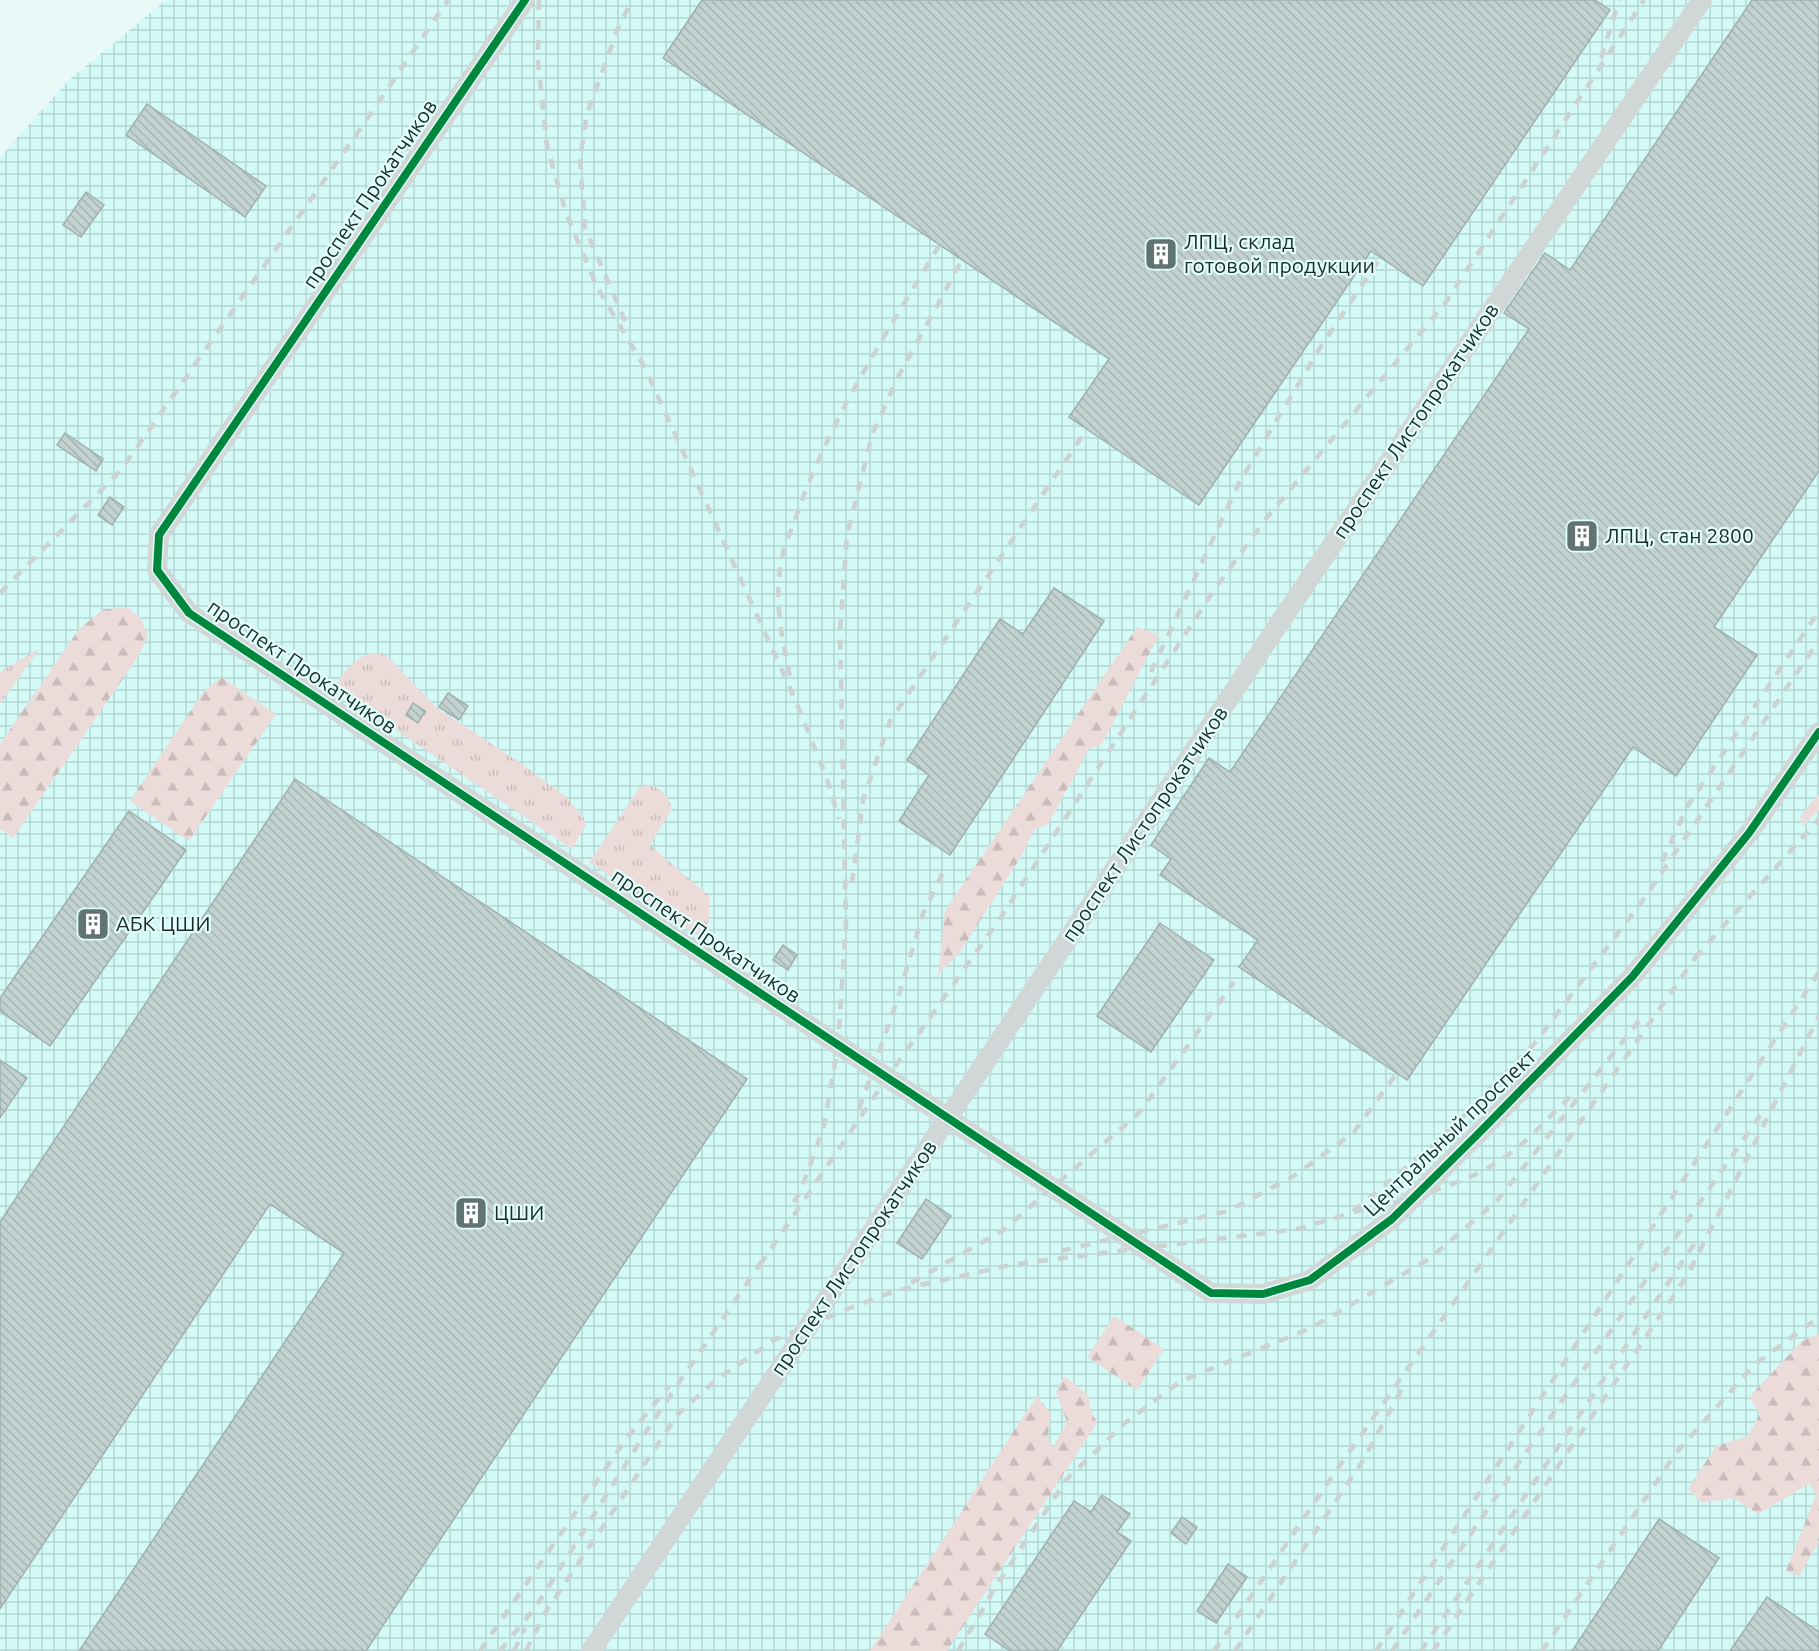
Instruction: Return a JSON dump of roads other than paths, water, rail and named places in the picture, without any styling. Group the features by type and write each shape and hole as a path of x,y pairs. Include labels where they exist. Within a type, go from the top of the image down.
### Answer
{"street":[{"name":"проспект Прокатчиков","path":"525,0 159,535 157,570 189,613 948,1118"},
{"name":"проспект Листопрокатчиков","path":"591,1651 1702,0"},
{"name":"Центральный проспект","path":"948,1118 1211,1293 1263,1294 1310,1280 1392,1219 1478,1135 1632,977 1749,833 1819,732"}],"railway":[{"path":"0,593 121,470 448,0"},
{"path":"539,0 538,62 547,146 566,213 597,287 645,368 794,697 826,776 839,819"},
{"path":"625,321 585,228 580,159 587,114 620,23 633,0"},
{"path":"1601,58 1619,0"},
{"path":"760,1265 887,1078 999,920 1214,590 1265,520 1446,302 1644,0"},
{"path":"790,676 782,634 778,592 785,546 809,483 841,413 940,244"},
{"path":"1151,672 1239,483 1320,348 1380,258"},
{"path":"794,1202 801,1190 824,1126 838,1045 846,925 840,632 847,535 872,435 897,379 962,260"},
{"path":"852,883 863,800 890,721 1087,429"},
{"path":"1662,862 1687,807 1819,611"},
{"path":"526,1651 545,1613 678,1414 716,1380 774,1340 898,1290 1015,1264 1298,1229 1351,1213 1443,1137 1534,1044 1646,896 1819,640"},
{"path":"1695,958 1819,819"},
{"path":"859,1109 897,1001 923,914 946,866"},
{"path":"1214,1651 1329,1481 1700,951"},
{"path":"1376,1651 1819,972"},
{"path":"911,1283 1002,1231 1139,1113 1234,982"},
{"path":"1433,1651 1687,1276 1819,1016"},
{"path":"958,1651 998,1583 1067,1479 1125,1423 1181,1381 1311,1328 1429,1259 1496,1202 1642,1017"},
{"path":"1061,1251 1228,1211 1294,1176 1354,1132 1397,1073"},
{"path":"1354,1212 1439,1189 1459,1182 1498,1162 1531,1136 1573,1094"},
{"path":"1392,1651 1516,1467 1764,1110"},
{"path":"1421,1651 1697,1240"},
{"path":"500,1651 535,1608 653,1421 764,1258"},
{"path":"1542,1651 1676,1453 1753,1366 1819,1317"},
{"path":"480,1651 626,1439 669,1386"},
{"path":"1235,1651 1362,1462 1403,1387"},
{"path":"514,1651 525,1628"}],"place":[{"name":"ЛПЦ, склад готовой продукции","path":"1161,254"},
{"name":"ЛПЦ, стан 2800","path":"1582,536"},
{"name":"АБК ЦШИ","path":"93,924"},
{"name":"ЦШИ","path":"471,1213"}]}
